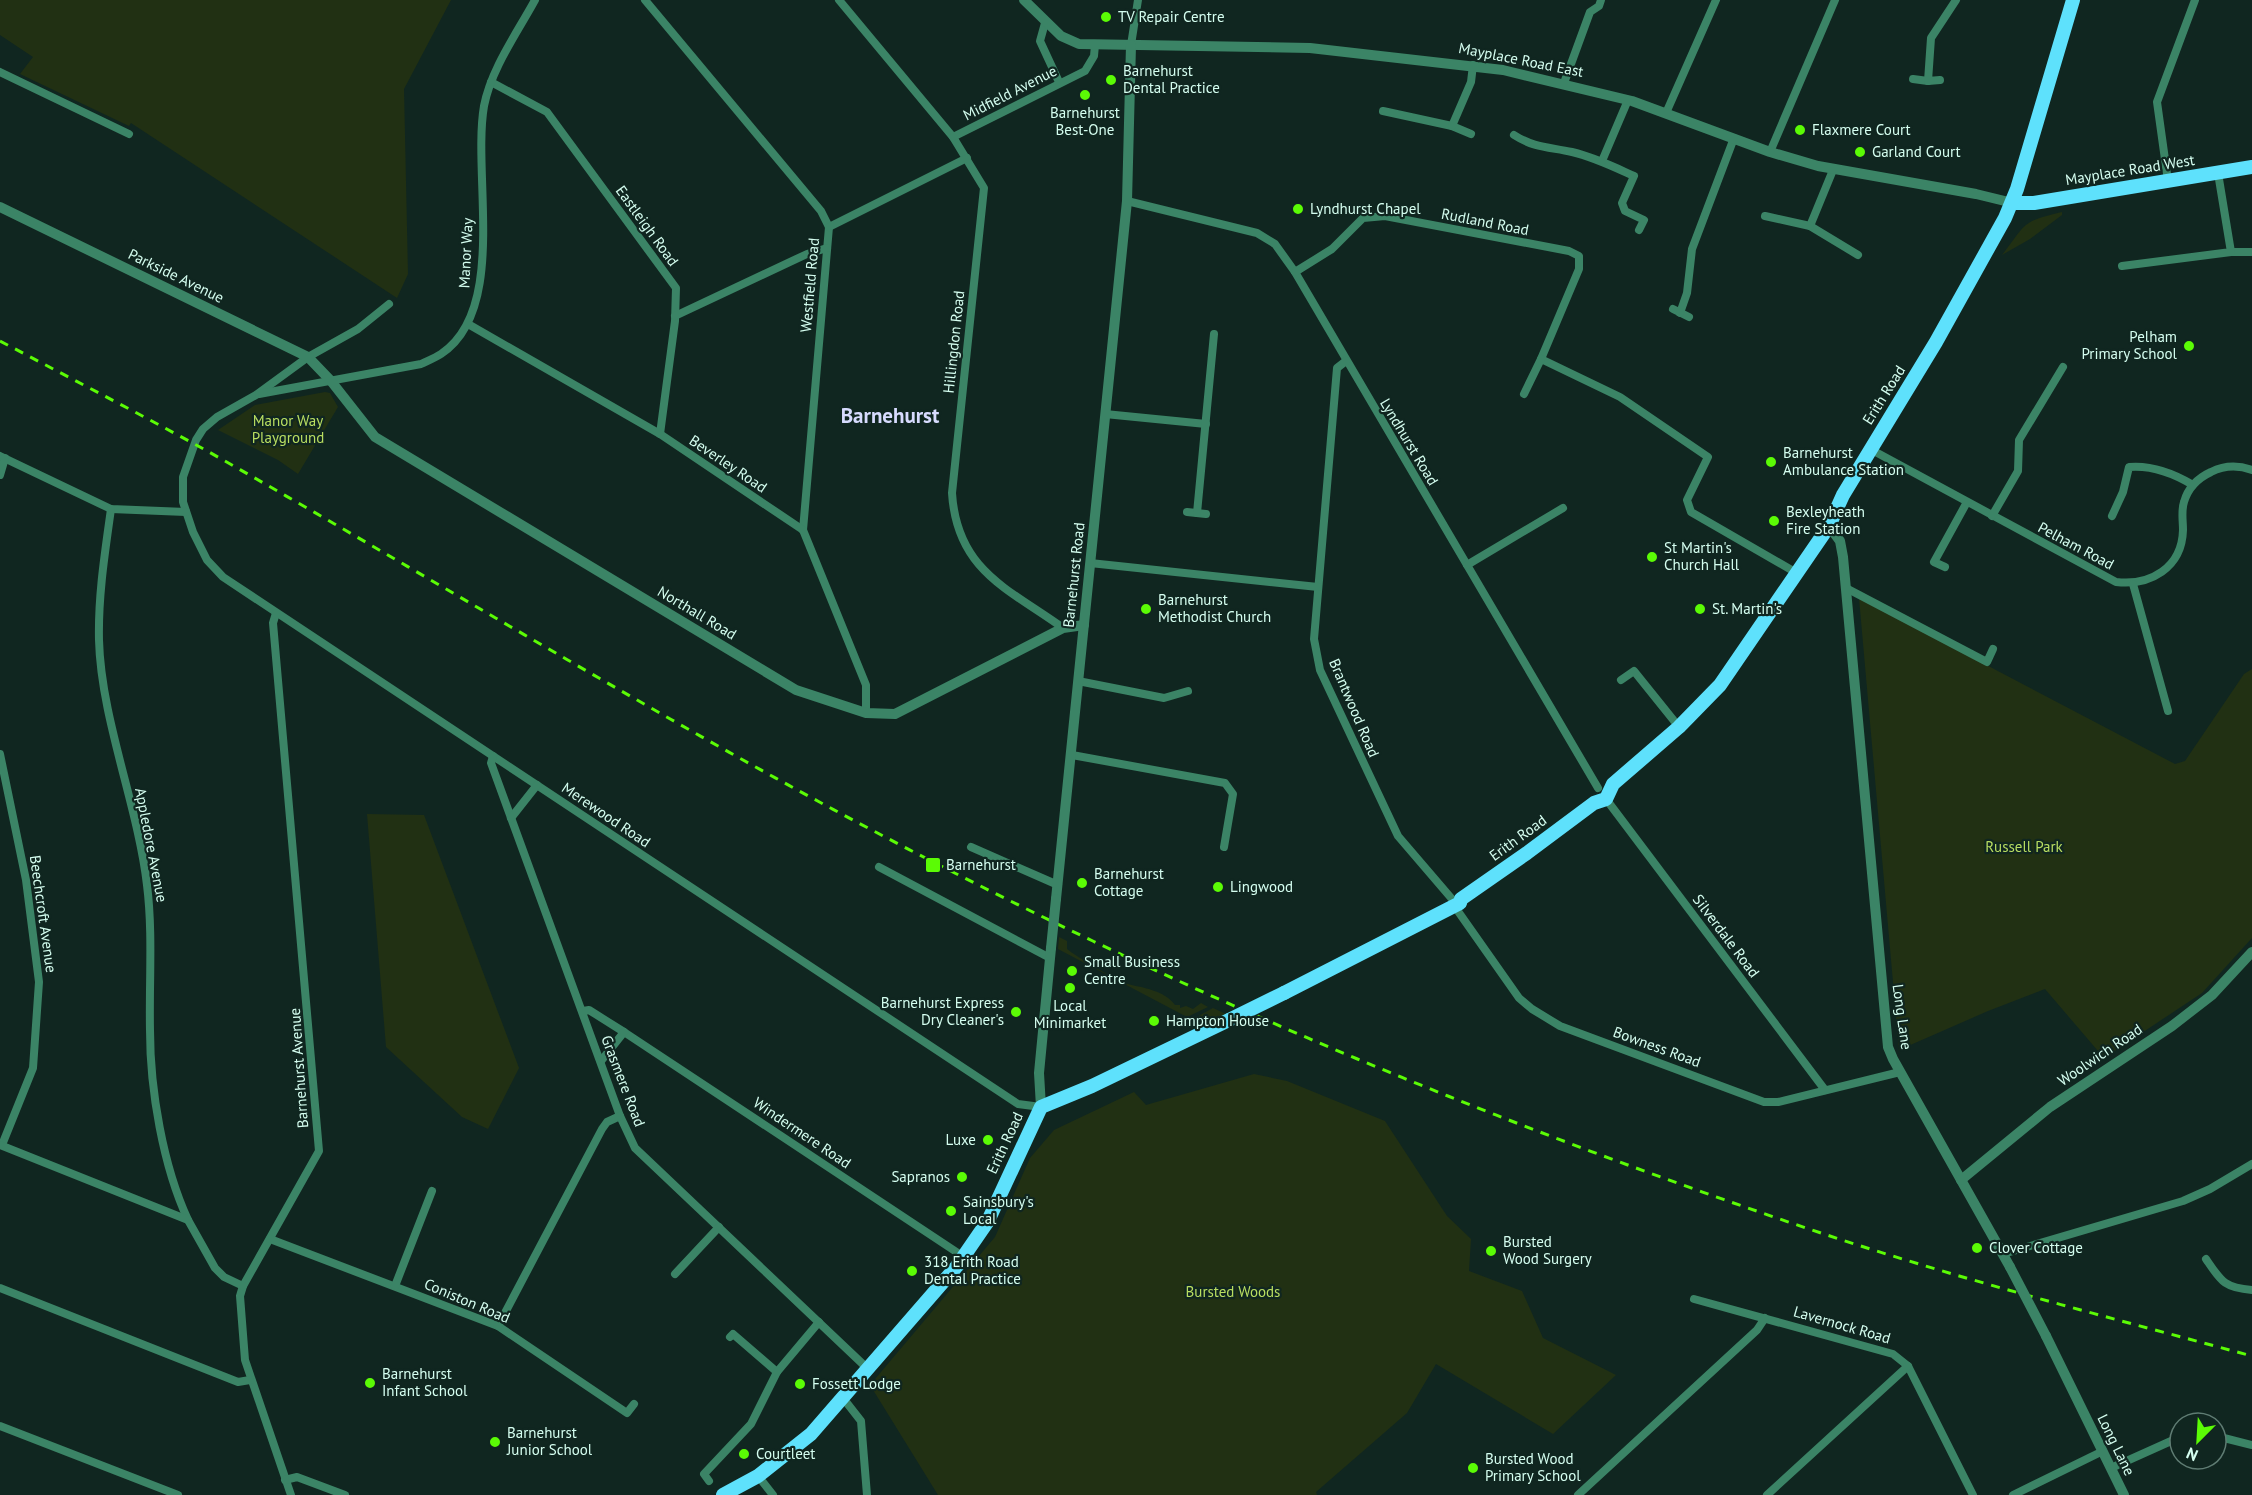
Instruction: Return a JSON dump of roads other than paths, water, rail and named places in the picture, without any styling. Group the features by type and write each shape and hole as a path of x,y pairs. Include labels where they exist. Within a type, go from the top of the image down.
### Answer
{"main road":[{"name":"Erith Road","path":"723,1495 758,1476 811,1434 964,1257 988,1221 1041,1107 1092,1086 1284,993 1399,936 1453,903 1527,853 1599,796 1679,727 1720,685 1795,572 1829,526 1870,449 1936,342 2013,203 2073,0"},
{"name":"Mayplace Road West","path":"2013,203 2034,203 2252,167"}],"street":[{"name":"Manor Way","path":"256,395 421,364 442,354 459,337 468,324 480,286 482,256 481,131 491,82 535,0"},
{"name":"Westfield Road","path":"645,0 821,211 829,227 803,530"},
{"path":"839,0 953,137"},
{"name":"Mayplace Road East","path":"1024,0 1045,23 1061,36 1079,44 1310,48 1473,65 1564,82 1628,100 1770,152 1833,170 1976,194 2013,203"},
{"path":"1131,45 1138,0"},
{"path":"1564,82 1590,12 1599,6 1601,0"},
{"path":"1666,113 1716,0"},
{"path":"1770,152 1835,0"},
{"path":"1928,81 1931,38 1956,0"},
{"path":"2168,181 2157,102 2195,0"},
{"path":"1045,23 1040,41 1059,82"},
{"name":"Midfield Avenue","path":"967,158 953,137 1085,71 1090,65 1095,45"},
{"name":"Barnehurst Road","path":"1041,1107 1039,1073 1127,201 1131,45"},
{"path":"1452,126 1471,82 1473,65"},
{"path":"0,72 129,134"},
{"path":"1913,79 1940,80"},
{"name":"Eastleigh Road","path":"491,82 547,112 676,288 675,316 660,434"},
{"path":"1602,161 1628,100"},
{"path":"1383,111 1452,126 1471,134"},
{"path":"1514,135 1530,145 1572,152 1602,161 1634,176 1622,203 1625,211 1644,220 1639,230"},
{"path":"1681,313 1687,293 1692,249 1734,138"},
{"path":"829,227 967,158"},
{"name":"Hillingdon Road","path":"967,158 984,188 952,493 953,508 959,529 973,557 992,580 1063,628"},
{"path":"1810,226 1833,170"},
{"path":"2218,173 2231,252"},
{"name":"Lyndhurst Road","path":"1127,201 1257,233 1275,244 1295,272 1467,565 1599,796"},
{"name":"Parkside Avenue","path":"0,207 308,357 331,381"},
{"name":"Rudland Road","path":"1295,272 1332,249 1363,218 1385,216 1569,251 1579,256 1579,269 1524,394"},
{"path":"1765,216 1810,226 1858,255"},
{"path":"675,316 807,254 827,248"},
{"path":"2122,266 2231,252 2252,252"},
{"path":"256,395 308,357 358,329 389,304"},
{"name":"Beverley Road","path":"468,324 660,434 803,530"},
{"path":"1197,513 1214,334"},
{"path":"1540,359 1620,397 1708,457 1687,500 1691,512 1795,572"},
{"name":"Brantwood Road","path":"1346,361 1337,368 1318,587 1314,639 1320,670 1398,836 1453,903"},
{"path":"1992,516 2018,471 2019,440 2062,367"},
{"name":"Northall Road","path":"331,381 375,437 796,690 866,713 883,716 907,710 1063,628 1083,625"},
{"name":"Merewood Road","path":"256,395 217,417 203,429 196,440 183,477 182,488 186,513 207,560 223,577 1018,1104 1030,1108 1041,1107"},
{"path":"1106,414 1206,424"},
{"name":"Pelham Road","path":"1870,449 2115,582 2133,584"},
{"path":"0,475 3,457 111,509 186,513"},
{"path":"2112,516 2123,492 2129,467 2140,466 2165,471 2193,485"},
{"path":"2168,711 2133,584 2149,580 2162,573 2176,556 2183,530 2183,504 2193,485 2204,475 2218,469 2231,466 2252,470"},
{"path":"1945,567 1934,562 1967,502"},
{"path":"1467,565 1563,508"},
{"name":"Appledore Avenue","path":"111,509 101,583 99,641 108,701 147,882 150,915 150,1033 156,1098 174,1189 188,1220 215,1268 224,1277 243,1286"},
{"name":"Long Lane","path":"1829,526 1840,541 1846,588 1888,1047 2010,1267 2124,1495"},
{"path":"803,530 866,685 866,713"},
{"path":"1090,563 1318,587"},
{"path":"1846,588 1987,662 1994,649"},
{"name":"Barnehurst Avenue","path":"276,613 273,623 277,686 310,1023 319,1151 243,1286 240,1296 240,1317 250,1380 291,1495"},
{"path":"1621,680 1634,671 1679,727"},
{"path":"1078,681 1164,698 1188,691"},
{"name":"Beechcroft Avenue","path":"0,754 26,880 39,982 33,1068 1,1145"},
{"path":"1072,755 1226,783 1233,794 1224,848"},
{"name":"Grasmere Road","path":"493,756 491,763 620,1116 635,1148 868,1369"},
{"path":"511,818 537,785"},
{"name":"Silverdale Road","path":"1599,796 1825,1090"},
{"path":"971,847 1058,885"},
{"path":"879,867 1051,953"},
{"name":"Bowness Road","path":"1453,903 1519,998 1560,1026 1764,1102 1778,1102 1900,1072"},
{"name":"Woolwich Road","path":"1961,1180 2050,1107 2172,1026 2212,995 2252,952"},
{"name":"Windermere Road","path":"583,1011 589,1010 624,1032 964,1257"},
{"path":"601,1061 624,1032"},
{"path":"498,1326 602,1129 607,1122 620,1116"},
{"path":"1,1145 188,1220"},
{"path":"2003,1254 2183,1201 2210,1189 2252,1164"},
{"path":"395,1286 432,1191"},
{"path":"675,1274 719,1227"},
{"name":"Coniston Road","path":"270,1239 498,1326 627,1413 634,1404"},
{"path":"2206,1259 2217,1275 2232,1289 2252,1290"},
{"path":"0,1288 238,1382 250,1380"},
{"name":"Lavernock Road","path":"1694,1299 1893,1354 1908,1366"},
{"path":"1578,1495 1757,1330 1765,1318"},
{"path":"704,1478 751,1424 777,1372 819,1322"},
{"path":"730,1337 734,1334 777,1372"},
{"path":"1767,1495 1908,1366 1973,1495"},
{"path":"843,1398 861,1421 867,1495"},
{"path":"0,1426 178,1495"},
{"path":"2228,1439 2252,1445"},
{"path":"2112,1468 2168,1442"},
{"path":"2013,1495 2103,1451"},
{"path":"758,1476 773,1495"},
{"path":"285,1480 297,1477 345,1495"}],"railway":[{"path":"0,341 209,452 576,665 853,820 1051,921 1157,971 1371,1065 1589,1151 1699,1191 1919,1264 2252,1356"}],"place":[{"name":"TV Repair Centre","path":"1106,17"},
{"name":"Barnehurst Dental Practice","path":"1111,80"},
{"name":"Barnehurst Best-One","path":"1085,95"},
{"name":"Flaxmere Court","path":"1800,130"},
{"name":"Garland Court","path":"1860,152"},
{"name":"Lyndhurst Chapel","path":"1298,209"},
{"name":"Pelham Primary School","path":"2189,346"},
{"name":"Barnehurst Ambulance Station","path":"1771,462"},
{"name":"Bexleyheath Fire Station","path":"1774,521"},
{"name":"St Martin's Church Hall","path":"1652,557"},
{"name":"Barnehurst Methodist Church","path":"1146,609"},
{"name":"St. Martin's","path":"1700,609"},
{"name":"Barnehurst","path":"933,865"},
{"name":"Barnehurst Cottage","path":"1082,883"},
{"name":"Lingwood","path":"1218,887"},
{"name":"Small Business Centre","path":"1072,971"},
{"name":"Local Minimarket","path":"1070,988"},
{"name":"Barnehurst Express Dry Cleaner's","path":"1016,1012"},
{"name":"Hampton House","path":"1154,1021"},
{"name":"Luxe","path":"988,1140"},
{"name":"Sapranos","path":"962,1177"},
{"name":"Sainsbury's Local","path":"951,1211"},
{"name":"Clover Cottage","path":"1977,1248"},
{"name":"Bursted Wood Surgery","path":"1491,1251"},
{"name":"318 Erith Road Dental Practice","path":"912,1271"},
{"name":"Barnehurst Infant School","path":"370,1383"},
{"name":"Fossett Lodge","path":"800,1384"},
{"name":"Barnehurst Junior School","path":"495,1442"},
{"name":"Courtleet","path":"744,1454"},
{"name":"Bursted Wood Primary School","path":"1473,1468"}],"district":[{"name":"Barnehurst","path":"890,416"}],"park label":[{"name":"Manor Way Playground","path":"288,430"},
{"name":"Russell Park","path":"2024,847"},
{"name":"Bursted Woods","path":"1233,1292"}]}
